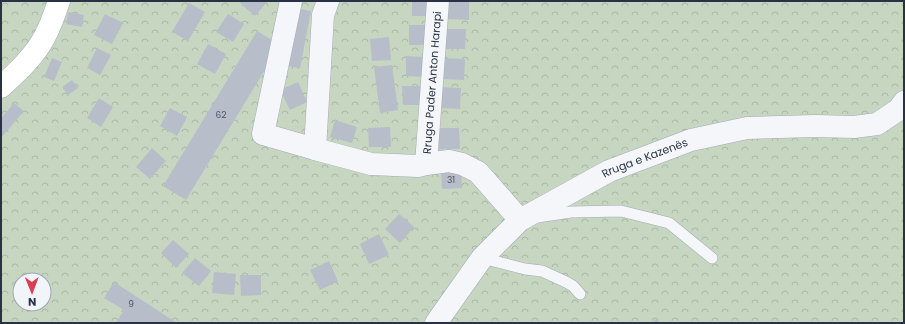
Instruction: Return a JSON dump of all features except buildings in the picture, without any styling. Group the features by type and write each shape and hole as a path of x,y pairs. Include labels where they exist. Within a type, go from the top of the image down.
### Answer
{"main road":[{"path":"1,87 33,55 45,36 59,1"}],"street":[{"name":"Rruga Pader Anton Harapi","path":"291,1 263,134 370,164 418,166 449,161 462,164 478,172 520,220"},
{"path":"315,148 323,15 328,1"},
{"name":"Rruga Pader Anton Harapi","path":"426,164 438,1"},
{"name":"Rruga e Kazenës","path":"436,323 482,258 520,220 609,171 691,140 747,128 815,126 854,127 877,124 898,110 904,102"}],"lane":[{"path":"520,220 571,212 621,210 670,223 712,258"},
{"path":"482,258 525,269 542,271 573,286 580,294"}],"green space":[{"path":"1,1 904,1 904,323 1,323"}]}
